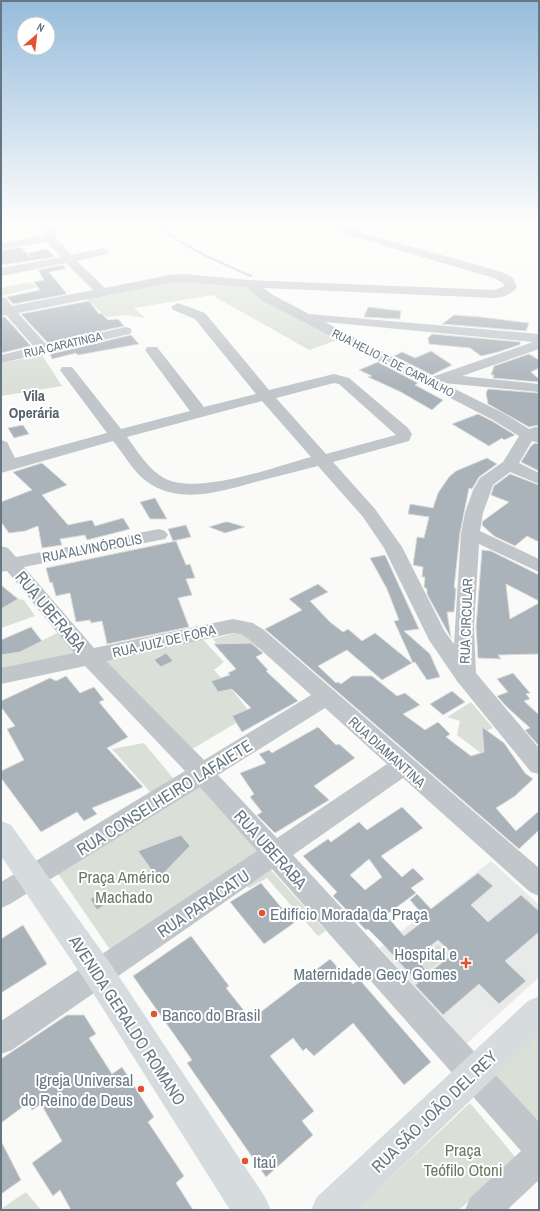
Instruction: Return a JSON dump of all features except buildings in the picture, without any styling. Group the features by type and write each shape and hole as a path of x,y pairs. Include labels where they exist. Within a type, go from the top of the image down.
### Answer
{"main road":[{"name":"AVENIDA GERALDO ROMANO","path":"1,833 99,974 252,1210"},
{"name":"RUA SÃO JOÃO DEL REY","path":"330,1210 539,1012"}],"street":[{"path":"88,279 102,292"},
{"path":"3,308 182,279"},
{"path":"190,279 249,284 495,294 503,293 511,287 509,281 505,279"},
{"name":"RUA HELIO T. DE CARVALHO","path":"249,284 268,298 436,380 499,417 535,435"},
{"path":"178,307 200,316 266,396 369,513 393,547 436,636 465,675"},
{"path":"3,308 43,349"},
{"path":"303,316 539,338"},
{"name":"RUA CARATINGA","path":"1,359 125,331"},
{"path":"436,380 539,344"},
{"path":"152,350 200,413"},
{"path":"1,445 6,466 116,435 331,379 339,379 344,381 404,434 403,438 400,440 211,489 181,488 157,480 141,467 116,435 67,370"},
{"path":"436,380 539,388"},
{"path":"535,435 509,465 539,479"},
{"name":"RUA CIRCULAR","path":"509,465 486,482 474,513 470,533 464,627 465,675 539,765"},
{"path":"470,533 538,564"},
{"name":"RUA ALVINÓPOLIS","path":"4,561 159,536"},
{"name":"RUA UBERABA","path":"4,561 90,658 202,773 539,1146"},
{"name":"RUA JUIZ DE FORA","path":"1,676 233,626"},
{"name":"RUA DIAMANTINA","path":"233,626 246,628 257,635 403,766 539,884"},
{"name":"RUA CONSELHEIRO LAFAIETE","path":"1,896 326,697"},
{"name":"RUA PARACATU","path":"1,1039 99,974 403,766"},
{"path":"482,1210 539,1157"}],"shaded area":[{"name":"Hospital e Maternidade Gecy Gomes","path":"491,861 539,905 539,977 466,1044 380,948"}],"green space":[{"path":"181,280 247,285 340,339 309,350 212,295 134,308 145,318 128,315 106,317 85,297"},
{"path":"30,282 37,287 2,296 1,288"},
{"path":"42,355 62,386 1,396 1,363"},
{"path":"18,599 24,600 35,616 1,628 1,609"},
{"path":"193,629 224,662 214,670 232,690 259,674 243,696 233,691 248,710 232,716 236,723 189,751 98,659"},
{"path":"61,631 84,656 1,671 1,655 20,652"},
{"path":"242,631 263,645 256,649 248,643 217,644 213,639"},
{"path":"471,702 493,728 483,732 489,751 481,753 457,735 460,721 447,717"},
{"path":"144,743 173,778 151,793 112,749"},
{"name":"Praça Américo Machado","path":"200,784 259,853 111,951 57,872"},
{"path":"270,869 326,931 318,936 267,878 249,888 246,885"},
{"path":"438,944 448,954 428,971 419,961"},
{"name":"Praça Teófilo Otoni","path":"539,1032 539,1125 493,1076"},
{"name":"Praça Teófilo Otoni","path":"470,1103 516,1158 459,1210 356,1210"},
{"path":"26,1192 41,1210 1,1210 1,1209"}],"place":[{"name":"Edifício Morada da Praça","path":"262,913"},
{"name":"Hospital e Maternidade Gecy Gomes","path":"466,963"},
{"name":"Banco do Brasil","path":"154,1014"},
{"name":"Igreja Universal do Reino de Deus","path":"141,1089"},
{"name":"Itaú","path":"245,1161"}],"district":[{"name":"Vila Operária","path":"34,404"}]}
